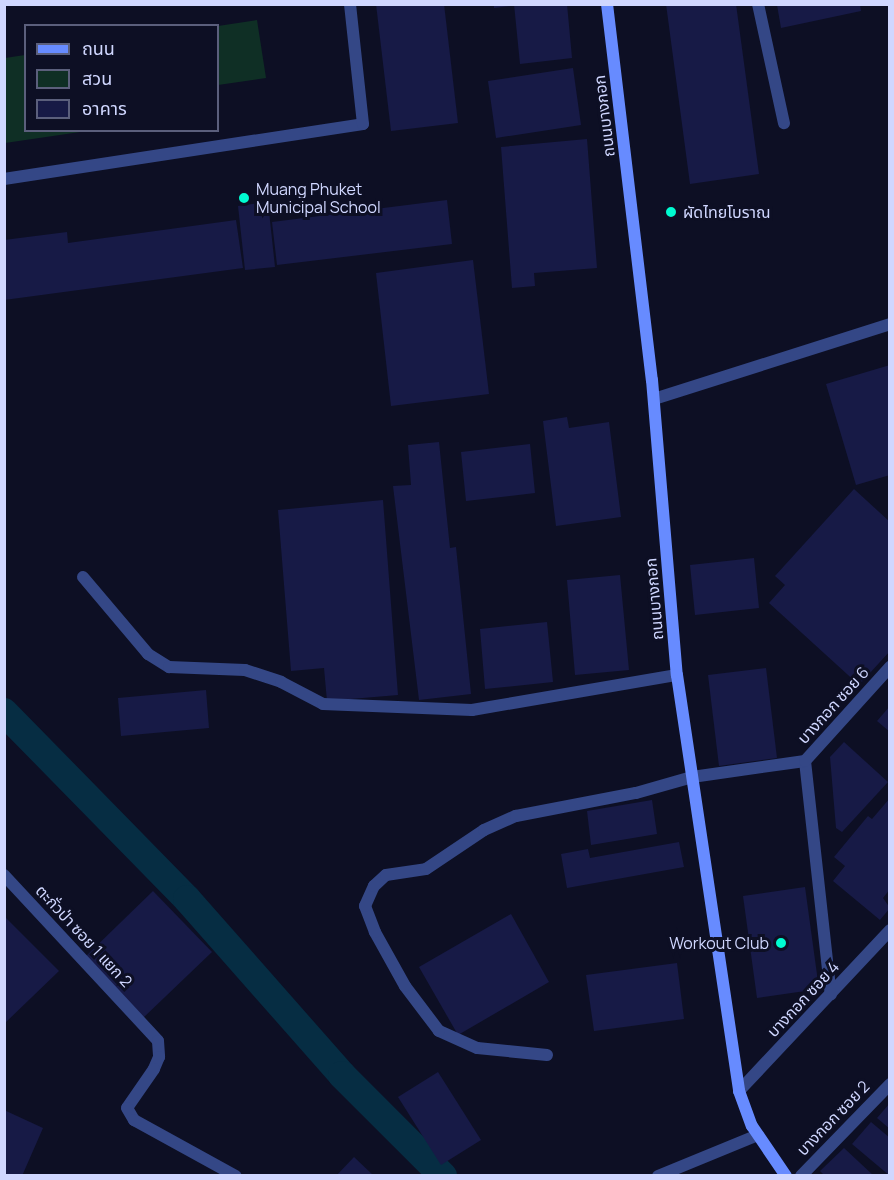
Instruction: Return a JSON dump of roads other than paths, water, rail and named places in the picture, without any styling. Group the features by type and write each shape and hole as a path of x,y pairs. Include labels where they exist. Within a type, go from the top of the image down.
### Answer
{"main road":[{"name":"ถนนบางกอก","path":"608,4 654,399 677,675 739,1091 758,1136 786,1176"}],"street":[{"path":"4,179 363,123 350,4"},
{"path":"758,4 784,123"},
{"path":"654,399 890,324"},
{"path":"83,577 148,654 169,667 245,670 281,682 323,704 472,710 677,675"},
{"name":"บางกอก ซอย 6","path":"547,1054 477,1048 439,1031 405,986 375,932 365,906 374,886 386,875 426,869 484,830 516,816 636,793 692,777 805,761 890,667"},
{"path":"805,761 831,995"},
{"name":"ตะกั่วป่า ซอย 1 แยก 2","path":"4,875 158,1041 159,1057 127,1108 134,1120 236,1176"},
{"name":"บางกอก ซอย 4","path":"739,1091 890,930"},
{"name":"บางกอก ซอย 2","path":"801,1176 890,1084"},
{"path":"658,1176 758,1136"}],"waterway":[{"path":"4,712 187,899 342,1075 443,1176"}],"place":[{"name":"Muang Phuket Municipal School","path":"244,198"},
{"name":"ผัดไทยโบราณ","path":"671,212"},
{"name":"Workout Club","path":"781,943"}]}
